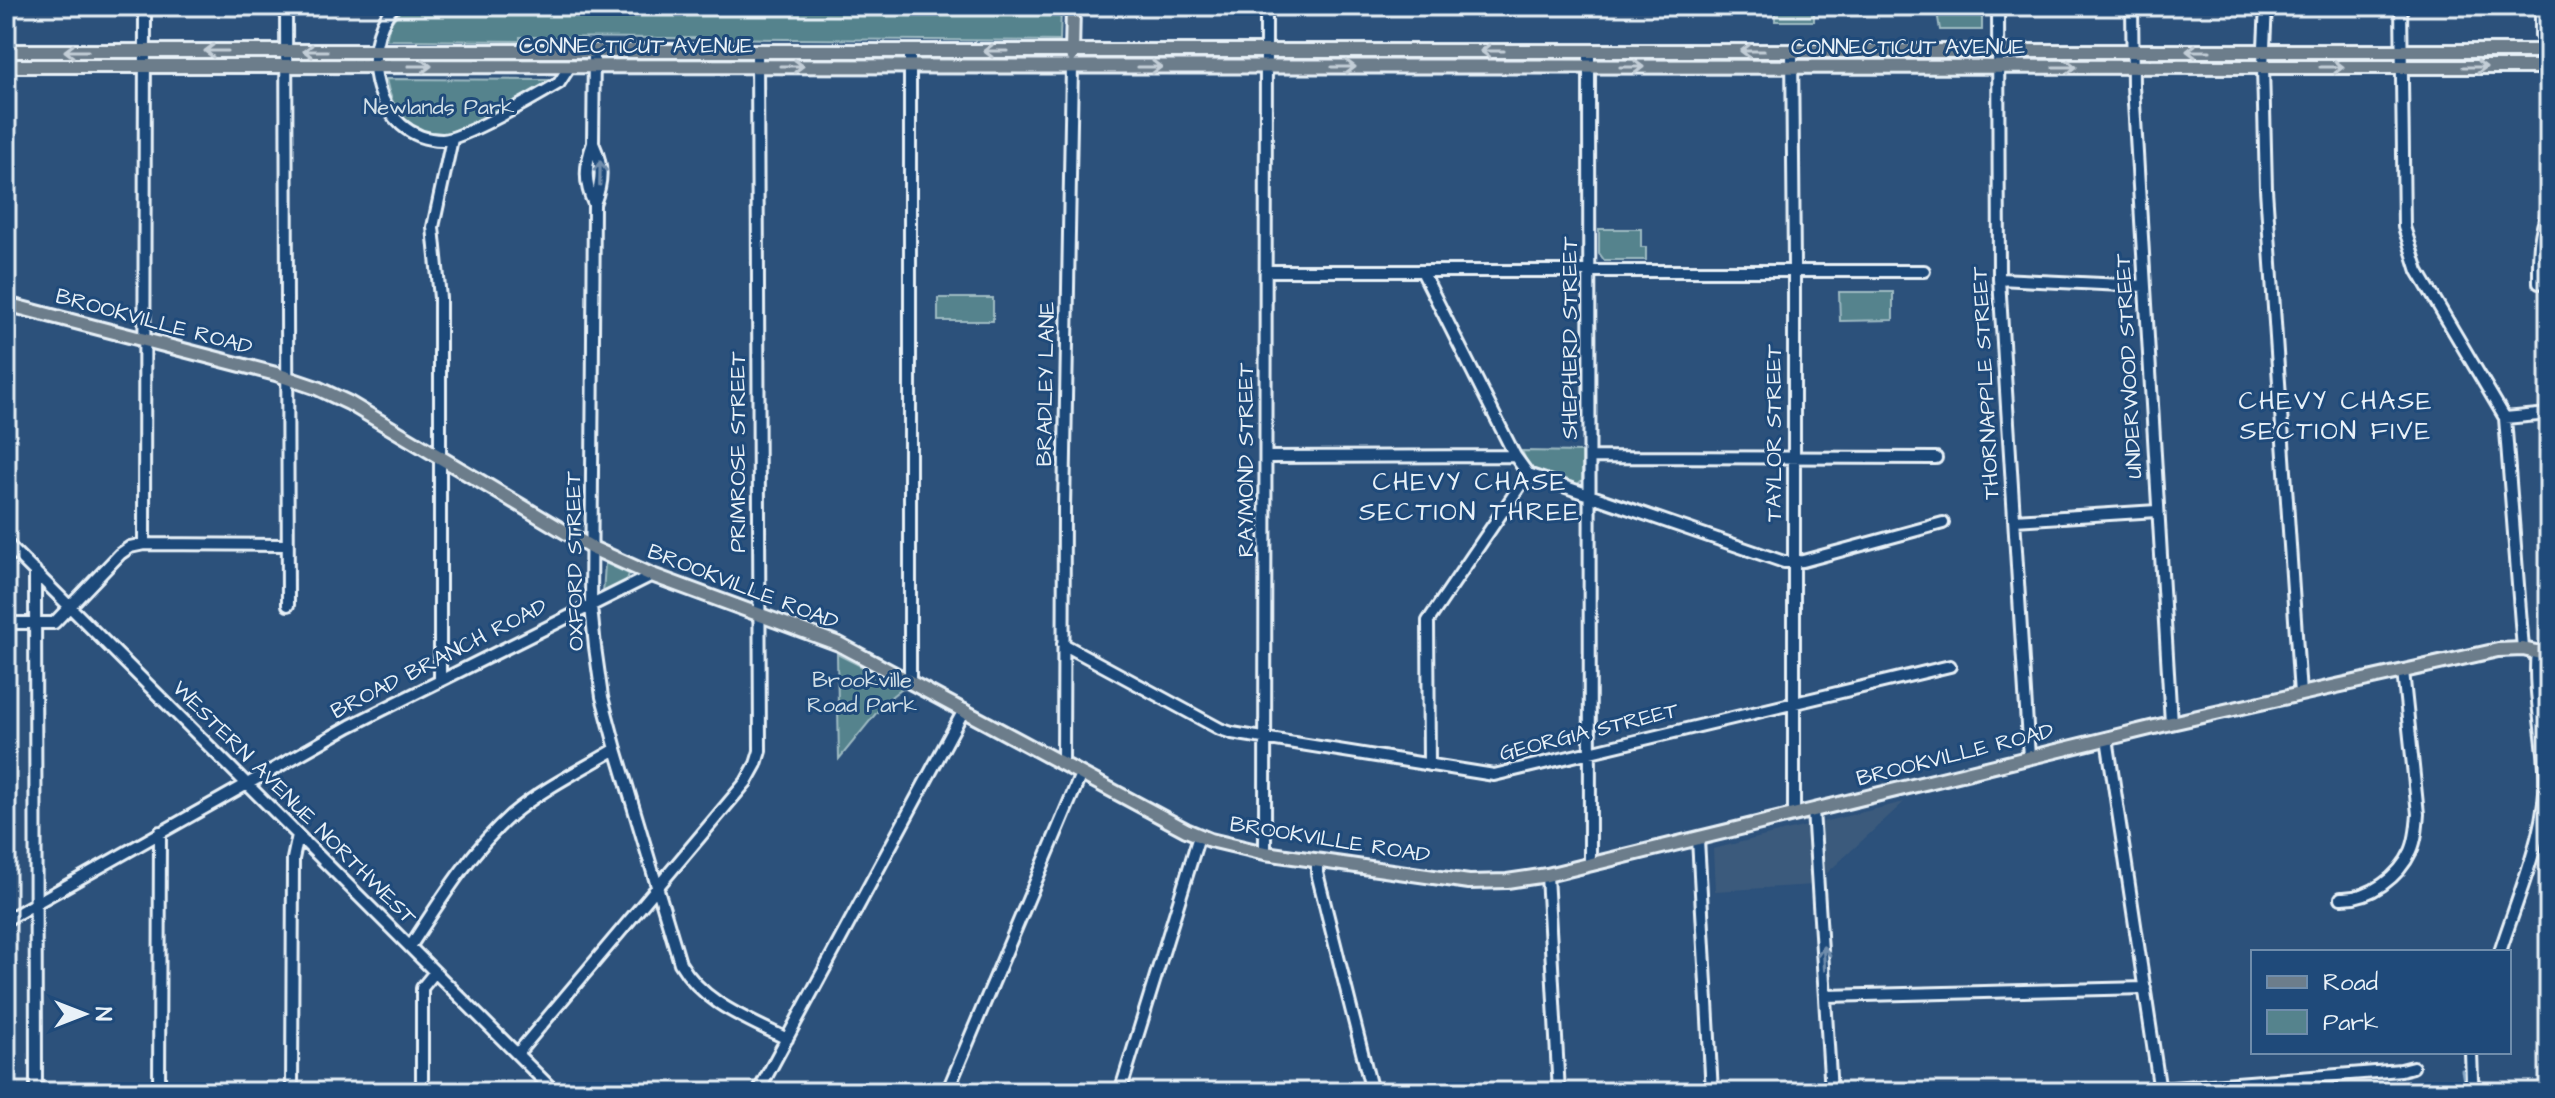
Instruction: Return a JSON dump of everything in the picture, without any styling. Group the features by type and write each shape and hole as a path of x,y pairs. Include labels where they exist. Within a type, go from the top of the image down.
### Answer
{"main road":[{"name":"BRADLEY LANE","path":"1072,67 1073,6"},
{"name":"CONNECTICUT AVENUE","path":"377,60 594,51 2401,50 2548,53"},
{"name":"CONNECTICUT AVENUE","path":"6,51 145,51 286,60"},
{"name":"CONNECTICUT AVENUE","path":"6,66 377,60 570,66 2549,67"},
{"name":"BROOKVILLE ROAD","path":"6,304 287,378 349,403 592,548 652,575 839,644 1199,836 1232,846 1317,862 1469,882 1507,881 1547,875 2107,738 2403,671 2498,650 2523,649 2543,653"}],"street":[{"path":"144,544 145,6"},
{"path":"286,6 288,605"},
{"path":"394,6 381,27 377,60 379,92 394,118 425,137 452,139 559,83 570,66"},
{"path":"1266,6 1266,67"},
{"name":"THORNAPPLE STREET","path":"1998,6 1999,279 2029,757"},
{"name":"UNDERWOOD STREET","path":"2132,6 2132,67 2171,723"},
{"path":"2266,6 2263,67 2270,265 2300,694"},
{"path":"2401,6 2404,227 2418,271 2505,418 2523,649"},
{"path":"2541,6 2541,35 2548,53"},
{"name":"OXFORD STREET","path":"594,51 593,143 602,168 594,204 591,606 599,680 616,749 680,963 693,984 713,1001 787,1039"},
{"name":"PRIMROSE STREET","path":"517,1054 746,782 756,764 762,739 757,51"},
{"path":"910,51 910,681"},
{"name":"SHEPHERD STREET","path":"1589,51 1590,865"},
{"name":"TAYLOR STREET","path":"1792,51 1794,814"},
{"name":"BRADLEY LANE","path":"1063,764 1072,67"},
{"name":"RAYMOND STREET","path":"1265,853 1266,67"},
{"path":"440,679 440,298 433,227 452,139"},
{"path":"2539,283 2540,241 2549,210"},
{"path":"1266,271 1924,271"},
{"path":"1422,271 1515,456 1528,474 1784,562 1943,523"},
{"path":"1999,279 2144,286"},
{"path":"2505,418 2549,414"},
{"path":"1266,457 1515,456"},
{"path":"1590,457 1936,458"},
{"path":"1429,765 1428,621 1528,474"},
{"path":"2014,520 2157,511"},
{"name":"WESTERN AVENUE NORTHWEST","path":"6,543 555,1092"},
{"path":"6,623 54,623 130,547 144,544 287,545"},
{"path":"35,571 36,1092"},
{"name":"BROAD BRANCH ROAD","path":"6,920 246,783 440,679 652,575"},
{"name":"GEORGIA STREET","path":"1063,644 1220,729 1494,775 1950,666"},
{"path":"2501,950 2538,831 2545,793 2535,670 2543,653"},
{"path":"2341,898 2366,894 2385,883 2411,852 2416,836 2418,814 2403,671"},
{"path":"758,1092 964,710"},
{"path":"2107,738 2160,1090 2413,1067"},
{"path":"410,947 461,871 496,830 538,795 616,749"},
{"path":"947,1092 1081,774"},
{"path":"1813,810 1831,1092"},
{"path":"159,1092 160,832"},
{"path":"292,1092 293,859 298,835"},
{"path":"1120,1092 1199,836"},
{"path":"1698,839 1712,1092"},
{"path":"1317,862 1317,873 1372,1092"},
{"path":"1547,875 1559,1092"},
{"path":"422,1092 422,988 435,972"},
{"path":"1826,996 2145,988"},
{"path":"2471,1054 2472,1080 2476,1092"}],"shaded area":[{"path":"1904,802 1814,885 1715,891 1713,849"}],"green space":[{"path":"404,6 1061,6 1060,41 520,37 520,41 386,40 390,24"},
{"path":"1775,6 1814,6 1814,21 1775,21"},
{"path":"1936,6 1982,6 1982,30 1940,30"},
{"name":"Newlands Park","path":"386,79 552,80 469,125 444,133 432,133 421,131 404,119 392,100"},
{"path":"1599,229 1641,229 1641,247 1646,247 1646,260 1604,260 1599,253"},
{"path":"1839,292 1893,292 1893,320 1840,321"},
{"path":"938,298 993,298 993,321 938,321"},
{"path":"1522,451 1582,452 1582,480 1576,486 1531,471"},
{"path":"605,563 629,574 626,583 603,594"},
{"name":"Brookville Road Park","path":"837,654 902,688 886,701 839,759"}],"waterway":[{"path":"2462,1070 2466,1092"}],"district":[{"name":"CHEVY CHASE SECTION FIVE","path":"2336,416"},
{"name":"CHEVY CHASE SECTION THREE","path":"1470,497"}]}
